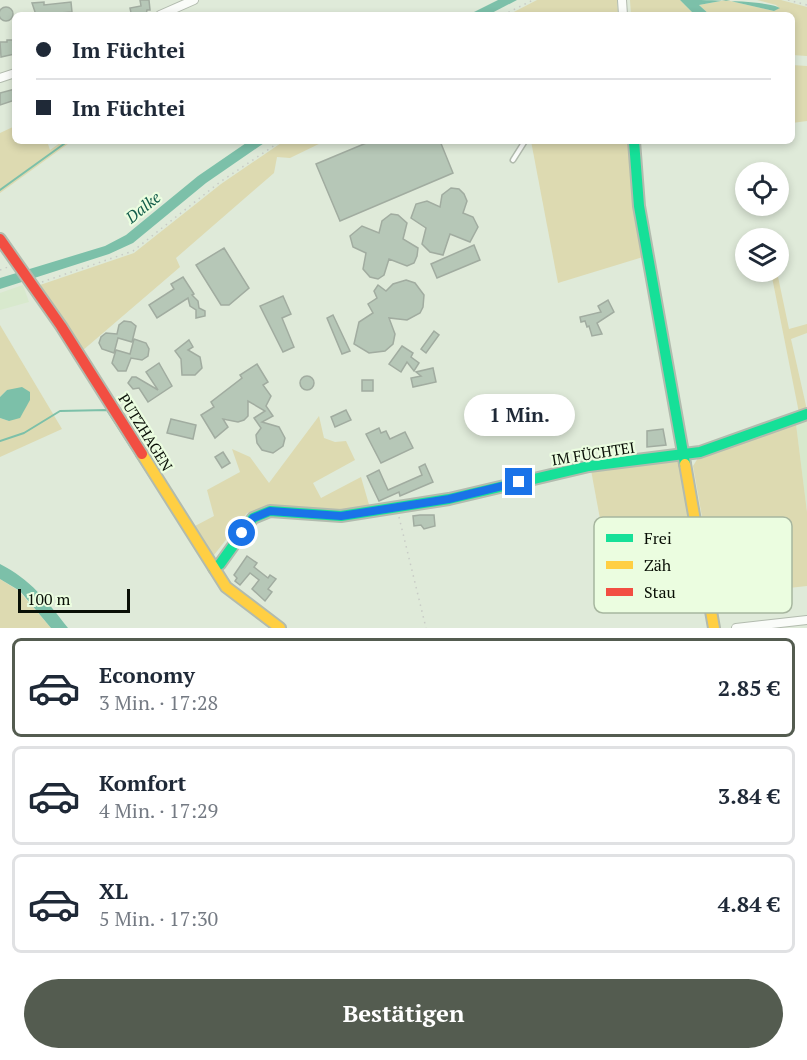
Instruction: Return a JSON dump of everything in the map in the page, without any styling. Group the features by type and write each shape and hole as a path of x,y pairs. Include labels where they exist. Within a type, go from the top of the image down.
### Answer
{"street":[{"path":"167,12 194,0"},
{"path":"634,144 639,206 694,517"},
{"name":"PUTZHAGEN","path":"0,239 32,283 226,587 280,628"},
{"name":"IM FÜCHTEI","path":"214,568 220,564 253,518 270,511 341,516 449,499 590,466 700,452 807,414"},
{"path":"711,613 714,628"},
{"path":"736,628 807,620"}],"lane":[{"path":"513,160 523,144"}],"path":[{"path":"508,12 532,0"},
{"path":"788,0 807,4"},
{"path":"32,283 133,251 220,182 277,144"},
{"path":"397,507 426,628"}],"shaded area":[{"path":"498,0 517,0 494,12 474,12"},
{"path":"537,0 617,0 618,12 514,12"},
{"path":"630,0 680,0 692,12 631,12"},
{"path":"680,0 723,1 699,5 707,12 692,12"},
{"path":"726,0 774,11 779,8 776,5 757,0 781,0 807,7 807,56 795,55 795,12 707,12 699,5"},
{"path":"730,1 762,3 780,8 774,11"},
{"path":"795,65 807,66 807,121 795,123"},
{"path":"12,127 12,144 48,144 50,150 59,144 68,144 0,193 0,133"},
{"path":"245,144 263,144 206,183 133,243 109,254 0,289 0,278 105,246 126,235 198,176"},
{"path":"280,144 319,144 290,158 277,157 274,173 176,258 180,267 82,351 40,285 134,253 221,184"},
{"path":"532,144 629,144 643,257 558,283"},
{"path":"773,282 779,282 789,329 807,324 807,333 791,339 807,410 799,413"},
{"path":"23,285 29,302 0,310 0,293"},
{"path":"0,325 62,429 0,457 0,418 9,421 7,390 0,397"},
{"path":"22,387 30,392 30,400 20,418 9,421 0,418 0,397 7,390"},
{"path":"319,416 324,438 335,442 346,441 355,460 313,483 321,498 361,477 370,508 340,513 265,507 247,513 214,555 212,554 195,526 214,516 207,490 240,472 232,449 250,457 269,483"},
{"path":"807,420 807,512 796,424"},
{"path":"796,424 807,512 807,586 792,588 792,517 702,517 693,466 698,458"},
{"path":"679,459 689,517 600,517 591,470"},
{"path":"0,564 29,584 46,600 68,628 51,628 20,591 0,579"},
{"path":"0,579 19,591 51,628 0,628"}],"building":[{"path":"140,0 149,0 150,10 131,12 130,8 141,6"},
{"path":"44,2 44,5 71,2 72,12 35,12 32,3"},
{"path":"3,7 9,7 13,11 9,21 3,21 -1,17 -1,11"},
{"path":"7,40 12,40 12,55 1,57 0,42 7,42"},
{"path":"12,90 12,101 0,105 0,93"},
{"path":"364,144 441,144 453,173 340,221 316,164"},
{"path":"451,188 459,189 464,194 467,201 463,213 473,217 478,227 470,242 450,234 443,255 430,252 422,244 426,228 411,218 416,204 427,201 440,207 442,195"},
{"path":"391,214 398,215 407,223 403,239 418,248 417,256 414,263 407,266 389,259 384,275 378,279 370,277 363,269 366,253 353,247 350,236 362,226 379,233 382,221"},
{"path":"474,245 480,260 437,278 431,264"},
{"path":"224,248 249,288 229,305 221,305 196,265"},
{"path":"183,277 194,294 192,295 198,301 199,308 205,311 205,316 196,318 196,310 190,306 188,298 157,318 149,305 174,289 171,284"},
{"path":"406,280 415,283 424,295 420,313 407,320 389,318 395,334 393,344 385,351 369,353 354,344 359,322 373,313 368,304 377,298 374,291 378,285 386,291 393,284"},
{"path":"283,296 291,314 282,318 294,347 283,352 260,306"},
{"path":"608,300 614,312 597,323 602,334 592,336 589,326 587,327 585,321 581,322 580,317 601,312 598,306"},
{"path":"333,315 350,351 342,354 327,318"},
{"path":"124,321 136,326 132,342 118,338 114,353 102,349 99,343 101,337 106,333 117,334 119,325"},
{"path":"434,331 439,335 426,353 421,349"},
{"path":"134,339 146,343 149,349 148,356 142,360 131,358 126,371 118,371 112,363 116,350 130,354"},
{"path":"189,340 193,347 188,350 200,357 202,368 195,375 182,375 181,359 175,351"},
{"path":"402,346 413,353 411,357 419,363 414,371 407,362 401,372 389,364"},
{"path":"159,363 172,386 148,402 139,388 133,389 128,383 132,377 136,377 158,390 146,372"},
{"path":"257,364 268,382 263,385 271,396 266,406 273,416 262,422 279,427 285,438 283,446 273,453 262,450 257,443 256,435 261,428 254,418 265,411 248,401 248,416 238,422 223,419 228,427 215,438 201,415 214,407 211,402 242,378 240,375"},
{"path":"433,368 436,382 413,387 411,378 421,376 416,372"},
{"path":"307,376 312,378 314,383 312,388 307,390 302,388 300,383 302,378"},
{"path":"362,380 373,380 373,391 362,391"},
{"path":"346,410 351,420 335,427 331,417"},
{"path":"171,419 196,425 193,439 167,433"},
{"path":"379,428 381,433 386,431 390,439 405,432 413,448 381,463 366,434"},
{"path":"663,429 666,445 647,447 647,431"},
{"path":"223,452 230,463 222,468 215,457"},
{"path":"425,464 433,482 400,496 399,492 379,501 367,476 379,470 388,490 422,475 419,467"},
{"path":"434,515 435,526 424,529 421,525 414,526 413,516"},
{"path":"247,556 257,563 254,567 268,578 270,575 276,579 268,589 272,592 265,601 252,589 259,580 250,573 240,585 235,581 237,578 234,575"}],"waterway":[{"path":"0,190 64,144"},
{"path":"0,441 24,433 60,411 107,410 152,480"},
{"path":"249,611 271,628"}],"traffic: fast":[{"path":"634,144 639,206 685,464"},
{"path":"214,568 220,564 253,518 270,511 341,516 449,499 589,466 700,452 807,414"}],"traffic: slow":[{"path":"142,454 226,587 280,628"},
{"path":"685,464 694,517"},
{"path":"711,613 714,628"}],"traffic: jam":[{"path":"0,239 61,326 142,454"}],"route":[{"path":"242,533 253,518 270,511 341,516 449,499 519,482"}],"water label":[{"name":"Dalke","path":"143,207"}]}
